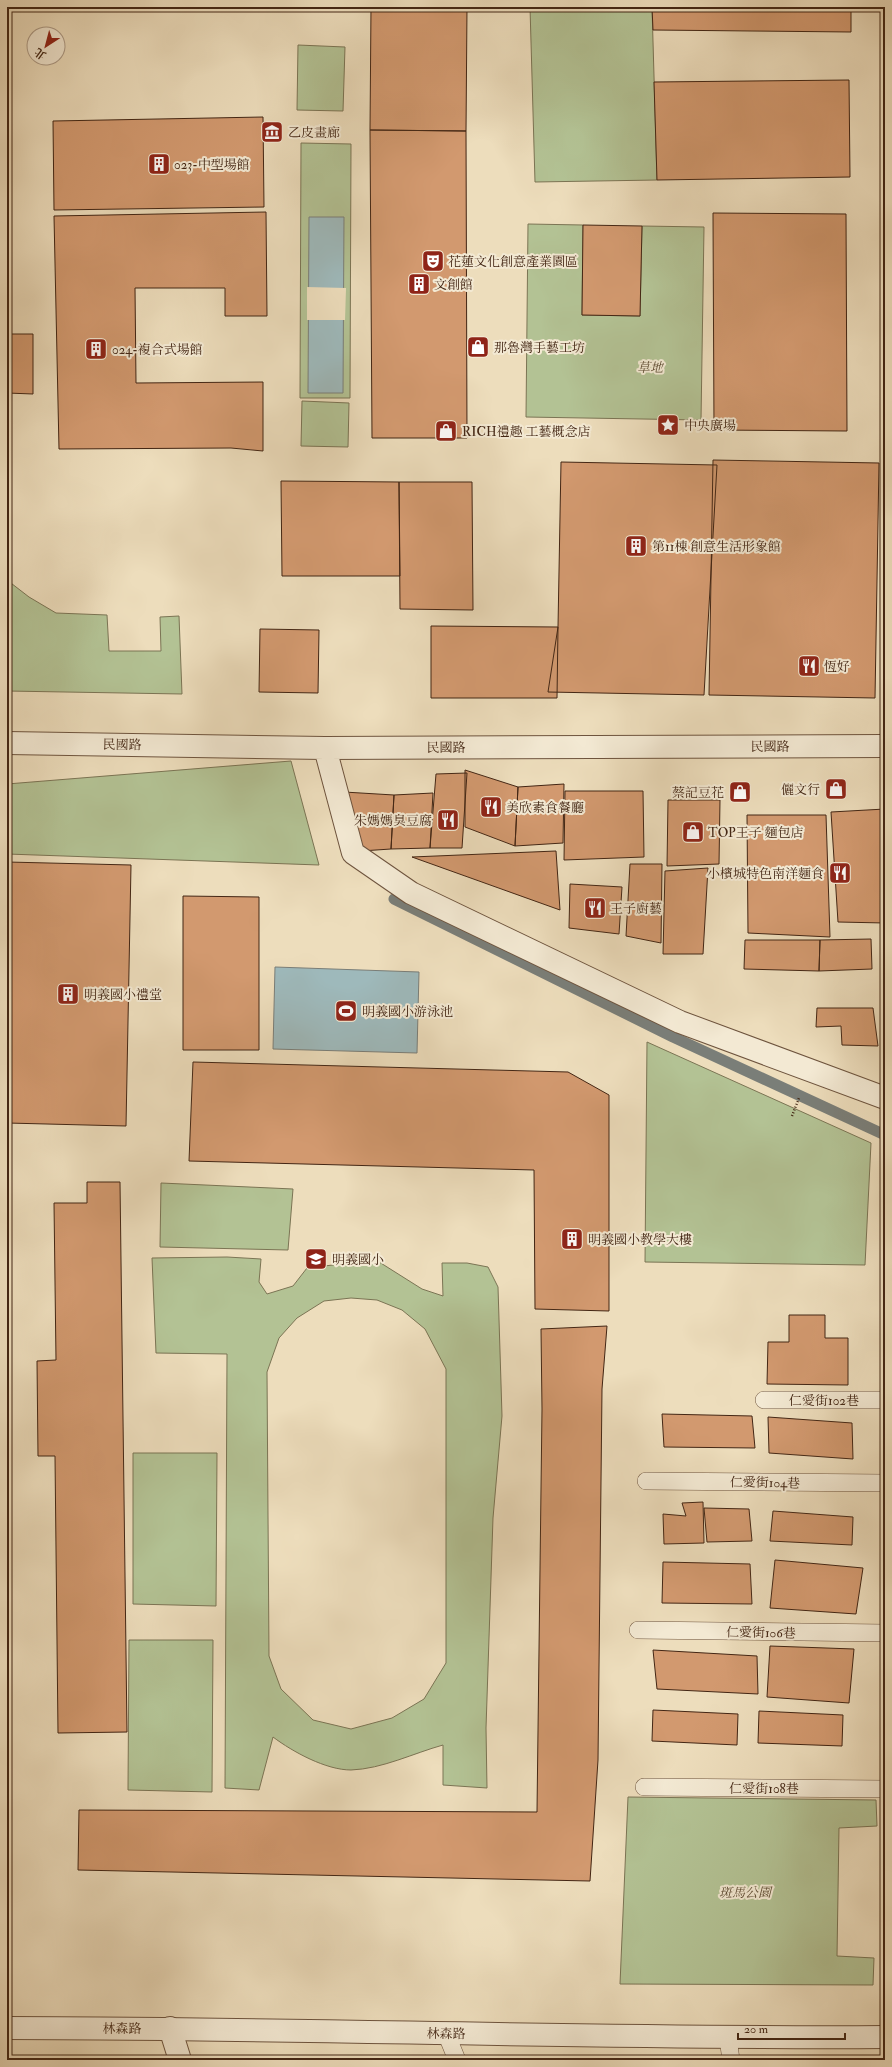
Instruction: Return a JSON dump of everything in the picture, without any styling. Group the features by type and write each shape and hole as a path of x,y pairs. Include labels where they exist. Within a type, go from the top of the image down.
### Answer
{"street":[{"name":"民國路","path":"7,742 325,748 885,746"},
{"path":"325,748 353,853 411,893 680,1022 885,1098"},
{"name":"林森路","path":"7,2028 170,2028 728,2038 885,2037"},
{"path":"170,2028 180,2060"}],"lane":[{"name":"仁愛街102巷","path":"764,1400 885,1400"},
{"name":"仁愛街104巷","path":"646,1481 885,1483"},
{"name":"仁愛街106巷","path":"638,1630 885,1633"},
{"name":"仁愛街108巷","path":"644,1787 885,1789"},
{"path":"446,2033 457,2060"},
{"path":"728,2038 731,2060"}],"path":[{"path":"792,1116 795,1110"}],"green space":[{"path":"530,7 652,7 657,180 535,182"},
{"path":"298,45 345,47 343,111 297,110"},
{"path":"301,143 351,144 350,398 300,398"},
{"name":"草地","path":"528,224 583,225 582,315 640,316 642,226 704,227 701,420 526,417"},
{"path":"302,401 349,403 348,447 301,446"},
{"path":"7,580 29,597 56,613 107,615 109,651 161,651 160,617 179,616 182,694 7,691"},
{"path":"291,761 319,865 7,854 7,784"},
{"path":"647,1042 871,1143 865,1265 645,1262"},
{"path":"161,1183 293,1189 288,1250 160,1247"},
{"path":"227,1257 261,1259 259,1282 267,1294 293,1286 307,1268 376,1260 422,1289 443,1296 442,1263 467,1263 488,1267 498,1287 502,1416 493,1518 486,1728 487,1788 443,1785 443,1745 386,1764 351,1770 321,1764 300,1754 273,1737 259,1790 225,1788 227,1354 156,1353 152,1258","holes":["351,1298 377,1300 402,1310 425,1329 446,1369 446,1663 424,1699 392,1718 351,1729 313,1720 281,1689 269,1656 267,1372 279,1338 297,1318 324,1301"]},
{"path":"133,1453 217,1453 216,1606 133,1604"},
{"path":"129,1640 213,1640 212,1792 128,1790"},
{"name":"斑馬公園","path":"628,1797 876,1800 877,1826 839,1828 837,1956 874,1958 873,1985 620,1984"}],"water":[{"path":"309,217 344,217 343,393 308,393"},
{"name":"明義國小游泳池","path":"275,967 419,972 417,1053 273,1049"}],"pier":[{"path":"307,287 346,288 345,320 307,320"}],"building":[{"path":"371,7 467,7 466,131 370,130"},
{"path":"652,7 851,7 851,32 653,30"},
{"path":"849,80 850,177 657,180 654,82"},
{"name":"023-中型場館","path":"263,117 264,207 54,210 53,121"},
{"name":"文創館","path":"370,130 466,131 467,438 372,438"},
{"name":"024-複合式場館","path":"266,212 267,316 225,316 225,288 135,288 136,383 263,382 263,451 231,448 59,449 54,216"},
{"path":"713,213 846,214 847,431 714,430"},
{"path":"583,225 642,226 640,316 582,315"},
{"path":"7,334 33,334 33,394 7,393"},
{"path":"713,460 879,463 875,698 709,695"},
{"name":"第11棟 創意生活形象館","path":"561,462 717,465 704,695 548,692 558,627"},
{"path":"281,481 399,482 400,576 282,576"},
{"path":"399,482 472,482 473,610 400,609"},
{"path":"431,626 558,627 557,698 431,698"},
{"path":"260,629 319,630 318,693 259,692"},
{"name":"美欣素食餐廳","path":"465,770 518,787 515,846 465,827"},
{"name":"朱媽媽臭豆腐","path":"467,773 462,848 430,848 436,774"},
{"path":"564,784 563,843 515,846 518,787"},
{"path":"565,791 643,791 644,857 564,860"},
{"path":"344,792 394,795 391,849 361,851"},
{"path":"433,793 430,848 391,849 394,795"},
{"name":"TOP王子 麵包店","path":"668,800 720,800 719,864 667,866"},
{"path":"885,809 885,923 838,922 831,812"},
{"path":"747,815 826,815 830,937 748,933"},
{"path":"556,851 560,910 412,857"},
{"name":"明義國小禮堂","path":"7,862 131,865 126,1126 7,1123"},
{"path":"630,864 662,864 661,943 626,936"},
{"path":"708,868 703,954 663,954 665,871"},
{"name":"王子廚藝","path":"570,884 622,887 619,934 569,928"},
{"path":"183,896 259,897 259,1050 183,1050"},
{"path":"871,939 872,969 819,971 820,940"},
{"path":"745,940 820,940 819,971 744,969"},
{"path":"817,1008 873,1008 878,1046 842,1045 841,1026 816,1027"},
{"name":"明義國小教學大樓","path":"193,1062 568,1072 609,1095 609,1311 535,1309 534,1170 189,1161"},
{"path":"87,1182 120,1182 127,1732 58,1733 55,1456 38,1456 37,1361 56,1360 54,1203 87,1203"},
{"path":"789,1315 825,1315 825,1338 848,1338 848,1385 767,1384 768,1342 789,1342"},
{"path":"607,1326 602,1389 598,1760 590,1881 78,1870 79,1810 537,1812 542,1409 541,1329"},
{"path":"662,1414 752,1416 755,1448 664,1447"},
{"path":"768,1417 852,1423 853,1459 769,1453"},
{"path":"703,1502 704,1543 664,1544 663,1514 686,1516 682,1503"},
{"path":"704,1508 749,1509 752,1541 707,1542"},
{"path":"773,1511 853,1517 852,1545 770,1541"},
{"path":"775,1560 863,1568 856,1614 770,1608"},
{"path":"663,1562 750,1564 752,1604 662,1603"},
{"path":"770,1646 854,1649 849,1703 767,1697"},
{"path":"653,1650 757,1656 758,1694 657,1689"},
{"path":"653,1710 738,1714 737,1745 652,1741"},
{"path":"759,1711 843,1715 842,1746 758,1743"}],"waterway":[{"path":"394,899 673,1037 885,1135"}],"place":[{"name":"乙皮畫廊","path":"272,132"},
{"name":"023-中型場館","path":"159,164"},
{"name":"花蓮文化創意產業園區","path":"433,261"},
{"name":"文創館","path":"419,284"},
{"name":"那魯灣手藝工坊","path":"478,347"},
{"name":"024-複合式場館","path":"96,349"},
{"name":"中央廣場","path":"668,425"},
{"name":"RICH禮趣 工藝概念店","path":"446,431"},
{"name":"第11棟 創意生活形象館","path":"636,546"},
{"name":"恆好","path":"809,666"},
{"name":"儷文行","path":"836,789"},
{"name":"蔡記豆花","path":"740,792"},
{"name":"美欣素食餐廳","path":"491,807"},
{"name":"朱媽媽臭豆腐","path":"448,820"},
{"name":"TOP王子 麵包店","path":"693,832"},
{"name":"小檳城特色南洋麵食","path":"840,873"},
{"name":"王子廚藝","path":"595,908"},
{"name":"明義國小禮堂","path":"68,994"},
{"name":"明義國小游泳池","path":"346,1011"},
{"name":"明義國小教學大樓","path":"572,1239"},
{"name":"明義國小","path":"316,1259"}]}
